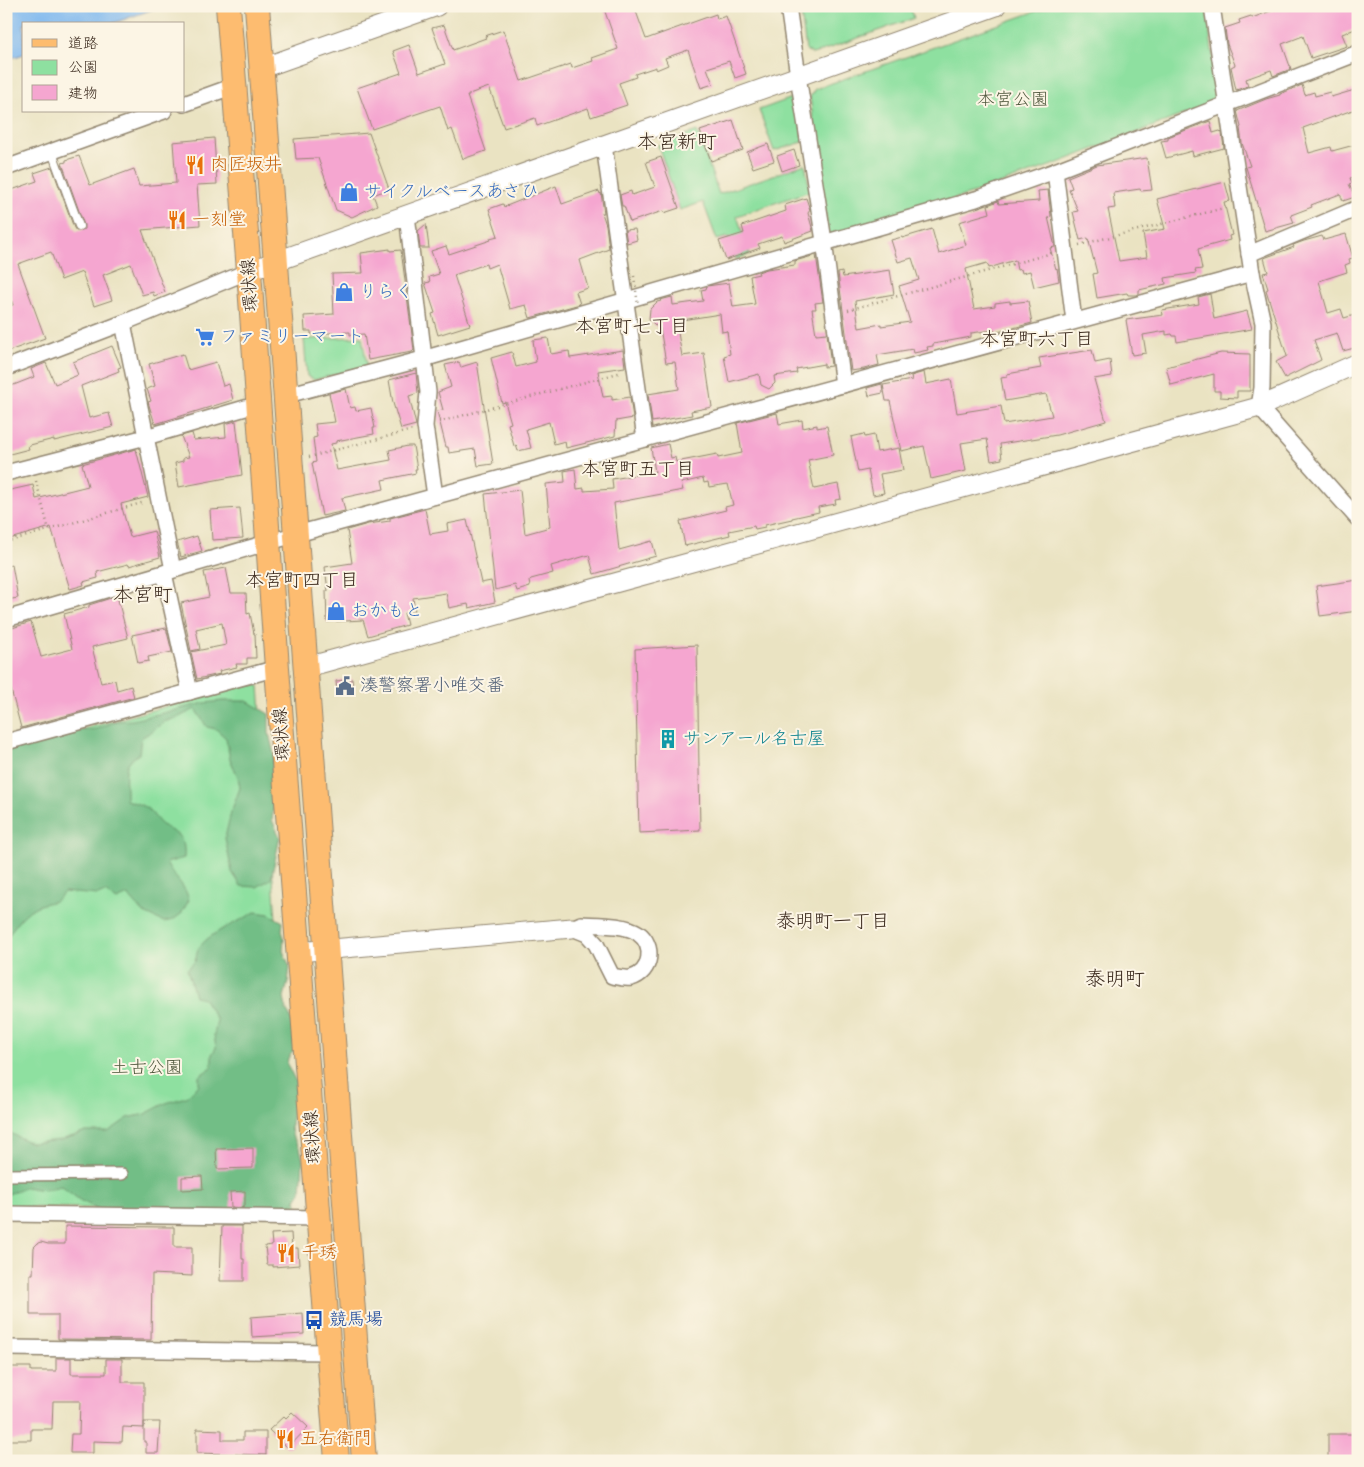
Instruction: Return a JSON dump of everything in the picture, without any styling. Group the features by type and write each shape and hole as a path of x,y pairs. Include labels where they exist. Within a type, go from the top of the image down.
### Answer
{"main road":[{"name":"環状線","path":"228,6 337,1461"},
{"name":"環状線","path":"257,6 364,1461"}],"street":[{"path":"262,68 437,6"},
{"path":"788,6 824,241 843,385"},
{"path":"6,368 123,323 249,271 996,6"},
{"path":"1212,6 1252,273 1262,323 1262,388 1259,408"},
{"path":"287,395 632,302 824,241 976,199 1055,171 1358,53"},
{"path":"185,104 234,86"},
{"path":"6,168 161,112"},
{"path":"604,145 632,302 635,368 645,439"},
{"path":"1055,171 1074,321"},
{"path":"1250,254 1358,208"},
{"path":"407,215 428,392 425,426 435,496"},
{"path":"6,619 268,542 1252,273"},
{"path":"123,323 158,498 168,571 190,692"},
{"path":"307,667 1259,408 1358,363"},
{"path":"6,473 146,437 259,404"},
{"path":"1259,408 1358,519"},
{"path":"6,742 277,668"},
{"path":"298,952 572,928 581,924 612,926 636,932 646,940 650,951 647,966 640,974 629,978 612,976 596,944 587,934 572,928"},
{"path":"6,1176 122,1174"},
{"path":"6,1214 319,1218"},
{"path":"6,1348 328,1352"}],"lane":[{"path":"52,152 78,226"}],"path":[{"path":"834,314 1065,249 1242,204"},
{"path":"632,302 634,276"},
{"path":"292,462 635,368"},
{"path":"32,466 49,530"},
{"path":"6,542 158,498"}],"green space":[{"path":"800,6 910,6 914,18 813,54 806,50"},
{"name":"本宮公園","path":"1051,6 1206,6 1218,94 1216,102 971,194 831,234 828,232 810,97 815,89"},
{"path":"792,98 797,100 803,142 774,151 759,110"},
{"path":"697,131 719,194 805,164 810,191 737,216 750,254 736,259 728,237 717,240 703,202 680,210 658,145"},
{"path":"362,337 367,366 314,380 307,376 304,339"},
{"name":"土古公園","path":"248,684 259,686 297,1207 293,1211 6,1207 6,750"},
{"path":"247,701 269,714 269,733 274,755 271,778 275,798 272,820 280,837 271,879 257,887 241,886 232,872 225,838 231,812 240,788 238,777 230,759 226,738 216,729 207,727 195,709 164,722 141,738 139,754 127,765 126,774 126,800 140,804 149,810 159,822 178,835 183,843 184,858 166,863 182,885 189,900 181,914 173,920 164,922 144,913 128,895 117,900 105,892 98,895 64,892 55,901 35,907 24,915 6,940 6,751 76,731 97,729 117,721 133,720 205,703"},
{"path":"255,912 269,914 283,922 283,951 290,967 284,997 286,1010 291,1018 294,1050 288,1058 287,1064 296,1082 290,1128 300,1148 303,1161 301,1192 286,1215 106,1212 81,1201 61,1186 44,1190 25,1187 6,1195 6,1124 10,1133 31,1143 61,1140 86,1132 108,1132 128,1118 145,1114 166,1103 186,1097 199,1085 199,1076 212,1067 212,1054 216,1048 214,1035 217,1020 203,998 195,996 187,969 195,961 198,949 203,943 224,928"}],"water":[{"path":"6,6 162,6 117,22 22,22 22,55 6,60"}],"building":[{"path":"603,6 634,6 646,39 716,14 717,19 726,16 746,74 735,78 729,61 707,68 713,84 701,88 688,50 665,58 668,65 656,70 656,67 635,74 636,77 619,83 627,105 591,117 588,108 537,126 535,118 504,128 489,87 467,96 486,151 463,159 452,129 448,131 440,106 372,129 357,88 401,73 393,51 409,45 419,73 445,64 432,28 444,25 453,50 503,30 521,81 571,64 572,68 593,61 592,58 618,49"},
{"path":"1284,6 1358,6 1358,28 1342,34 1347,46 1311,58 1303,36 1282,44 1291,69 1273,76 1271,70 1246,79 1248,86 1236,90 1231,67 1235,65 1227,44 1225,28 1240,23 1239,20 1251,16 1252,18"},
{"path":"1302,85 1305,95 1314,92 1315,96 1330,92 1331,97 1358,89 1358,108 1303,128 1309,153 1331,147 1332,151 1358,144 1358,176 1350,178 1352,183 1349,184 1355,197 1343,201 1340,194 1291,215 1294,223 1265,231 1246,167 1250,166 1242,143 1237,111"},
{"path":"733,120 743,150 711,161 700,131"},
{"path":"1210,121 1213,133 1220,131 1222,133 1224,148 1193,156 1192,151 1166,158 1161,141 1168,140 1168,137"},
{"path":"369,133 389,189 373,195 377,205 352,217 336,210 318,158 296,159 294,139"},
{"path":"214,138 217,184 197,185 200,225 142,230 165,292 154,296 153,292 142,295 131,264 103,275 112,300 94,306 82,272 61,280 51,252 18,264 45,338 6,352 6,307 13,305 6,285 6,192 37,181 34,173 52,167 74,228 76,231 80,231 84,229 84,225 62,163 66,162 66,160 79,156 90,185 134,169 139,186 176,183 173,142"},
{"path":"768,144 774,161 753,168 747,152"},
{"path":"794,150 799,165 782,171 777,156"},
{"path":"661,157 679,208 664,213 663,211 630,222 624,206 622,206 620,195 631,191 632,195 655,187 646,162"},
{"path":"1147,158 1152,190 1141,191 1140,189 1113,193 1115,208 1108,209 1119,261 1147,257 1143,233 1165,229 1157,199 1225,182 1230,201 1224,202 1232,235 1229,236 1230,240 1198,249 1202,269 1195,270 1196,273 1165,278 1166,284 1139,290 1137,295 1128,295 1127,293 1097,298 1093,274 1097,273 1088,238 1080,240 1073,212 1078,211 1069,189 1072,188 1068,177 1097,165"},
{"path":"556,186 562,204 599,191 601,193 604,213 602,213 606,225 609,249 580,260 588,288 576,292 580,304 530,318 526,305 510,309 497,264 487,268 486,264 454,275 470,325 438,335 432,314 435,313 425,283 430,282 429,277 439,274 431,251 446,246 449,254 491,240 490,238 498,236 489,209 503,204 504,207"},
{"path":"1048,190 1051,216 1048,217 1055,247 1050,248 1059,281 1034,287 1030,271 1022,273 1021,269 1017,270 1015,260 989,268 987,263 966,269 974,309 995,306 995,303 1028,301 1032,323 994,333 994,330 971,333 971,337 933,344 933,346 927,347 928,350 914,353 913,349 877,355 879,365 851,371 838,273 842,272 843,277 890,270 894,294 855,301 859,328 910,322 899,286 919,280 912,258 898,262 891,240 932,229 939,254 966,245 959,222 990,213 988,205 998,201 999,204 1039,201 1038,191"},
{"path":"806,198 813,231 784,242 782,236 758,244 760,248 726,260 719,241 744,233 742,226 786,211 785,205"},
{"path":"426,224 429,248 420,248 418,231"},
{"path":"635,229 637,240 627,243 625,230"},
{"path":"1346,234 1353,258 1349,259 1350,263 1345,265 1347,272 1319,281 1328,313 1341,309 1344,318 1358,314 1358,347 1343,351 1337,333 1314,340 1321,360 1285,378 1276,362 1287,356 1266,290 1268,289 1263,273 1268,272 1264,258 1294,247 1293,245 1304,241 1322,236 1324,240"},
{"path":"390,249 390,251 401,250 414,350 412,352 368,360 364,334 350,335 350,332 311,334 311,331 305,331 304,316 334,314 332,274 363,273 361,253"},
{"path":"816,255 823,302 815,303 816,309 812,309 816,334 827,333 831,366 824,367 824,364 796,369 797,373 774,376 775,383 769,389 761,385 759,374 729,382 724,356 730,354 727,331 722,332 720,314 676,321 682,356 704,353 712,407 691,411 692,415 652,422 648,394 679,389 675,362 666,363 660,328 649,319 650,309 660,300 672,297 673,305 703,301 701,290 706,289 707,286 729,283 733,307 755,304 750,276 759,274 758,272 767,269 795,265 795,261"},
{"path":"1210,294 1214,319 1247,311 1252,329 1177,342 1176,336 1172,334 1166,335 1166,331 1143,335 1146,353 1132,355 1126,320 1163,315 1162,310 1199,304 1198,297"},
{"path":"548,338 551,354 569,351 570,358 623,350 625,367 598,371 603,397 612,396 612,400 630,397 633,418 616,421 615,436 566,448 565,441 554,444 549,422 526,429 531,448 518,451 516,445 514,446 508,424 511,423 505,402 502,403 491,358 512,352 516,367 536,362 533,340"},
{"path":"112,346 121,367 118,368 119,371 81,386 89,418 109,413 113,427 30,445 28,446 29,449 6,455 6,388 34,377 31,369 46,363 55,384 78,375 73,362"},
{"path":"1092,350 1095,363 1110,360 1112,376 1094,379 1106,421 1057,435 1000,444 1002,459 991,461 987,439 961,443 966,471 931,479 924,446 901,451 890,401 886,401 883,385 912,380 911,376 924,372 926,384 951,379 957,413 1001,406 1004,424 1052,416 1046,394 1005,401 1001,378 1007,377 1007,374 1041,368 1039,358"},
{"path":"1221,353 1250,354 1250,391 1237,391 1237,398 1220,397 1220,391 1214,391 1214,374 1171,385 1166,367"},
{"path":"183,354 188,370 216,362 223,386 229,384 233,400 155,424 148,402 151,401 147,389 155,386 149,364"},
{"path":"459,362 461,367 477,362 493,464 478,466 475,449 449,453 448,447 446,447 437,411 443,410 438,392 451,387 445,365"},
{"path":"416,373 418,393 409,396 416,425 401,429 393,403 389,380"},
{"path":"882,384 883,393 869,396 867,388"},
{"path":"346,389 350,408 355,407 356,411 371,408 375,428 373,428 374,434 336,441 336,443 331,444 337,470 391,460 389,450 408,446 413,446 417,469 415,469 416,473 382,480 384,489 342,498 345,511 322,516 312,463 316,462 313,438 317,437 315,424 335,422 329,393"},
{"path":"777,413 779,424 802,420 803,428 817,425 817,428 827,426 833,455 808,460 814,489 838,484 841,499 835,500 836,504 818,507 819,512 765,525 765,527 755,529 754,526 729,531 730,535 685,546 680,521 726,510 725,507 733,505 728,484 709,487 708,482 704,483 703,478 681,483 683,490 614,503 619,550 652,541 656,556 594,574 589,555 551,566 553,573 531,579 529,581 530,587 517,591 515,585 495,590 485,494 520,490 525,534 550,527 546,484 565,482 564,471 575,469 577,489 584,488 584,491 613,489 612,479 655,472 651,448 668,444 671,458 675,457 676,462 717,454 718,458 742,453 737,423"},
{"path":"236,421 242,475 179,487 175,463 189,457 181,436 192,433 194,440 226,437 225,424"},
{"path":"864,434 865,437 874,435 877,452 899,448 903,470 880,474 884,493 873,495 868,470 858,472 851,437"},
{"path":"136,449 148,497 121,504 130,537 154,531 160,557 129,566 128,564 97,572 98,578 83,582 84,585 70,589 51,527 6,540 6,491 33,485 36,499 88,486 82,464"},
{"path":"240,508 243,538 212,540 210,510"},
{"path":"425,509 430,534 448,531 447,524 467,520 481,583 491,581 495,602 469,608 468,604 449,608 446,593 413,598 415,612 404,613 407,625 368,636 363,620 327,622 326,591 328,591 325,567 352,563 347,530 368,524 390,521 390,518"},
{"path":"197,536 202,551 181,557 177,542"},
{"path":"12,565 18,598 6,600 6,566"},
{"path":"226,568 231,593 246,593 247,614 250,613 255,634 256,658 247,658 247,664 236,664 237,667 219,671 220,674 197,679 191,652 226,645 222,623 196,629 200,649 191,651 181,603 209,597 204,572"},
{"path":"1358,580 1358,611 1320,616 1316,586"},
{"path":"117,596 128,638 92,647 101,683 115,680 117,690 131,686 134,697 21,728 9,682 6,683 6,630 31,622 41,657 72,649 64,614"},
{"path":"166,628 172,652 148,657 149,661 138,663 132,635"},
{"name":"サンアール名古屋","path":"697,645 700,830 639,833 635,649"},
{"name":"湊警察署小唯交番","path":"352,679 353,691 337,692 336,681"},
{"path":"253,1148 253,1168 217,1169 216,1149"},
{"path":"202,1176 203,1189 182,1190 182,1177"},
{"path":"245,1191 245,1206 243,1208 231,1207 230,1192"},
{"path":"65,1226 174,1227 174,1247 192,1247 192,1276 152,1274 151,1340 58,1339 58,1315 30,1315 30,1274 33,1274 34,1247 41,1242 65,1244"},
{"path":"222,1226 242,1226 244,1281 220,1281"},
{"path":"291,1233 292,1248 298,1248 299,1265 273,1267 273,1265 267,1265 265,1246 272,1245 271,1234"},
{"path":"303,1313 304,1334 252,1337 251,1317"},
{"path":"56,1358 71,1358 71,1374 106,1374 106,1359 122,1359 122,1382 144,1382 144,1428 123,1427 122,1442 93,1441 93,1453 70,1453 71,1434 79,1434 80,1401 53,1401 52,1429 31,1429 31,1440 9,1440 9,1437 6,1437 8,1367 31,1367 31,1371 56,1371"},
{"path":"292,1412 308,1427 288,1448 269,1430 284,1416 286,1418"},
{"path":"144,1422 160,1422 158,1453 146,1453"},
{"path":"197,1429 222,1430 222,1440 243,1440 243,1432 266,1432 266,1455 197,1453"},
{"path":"1328,1434 1358,1434 1358,1461 1336,1461 1336,1458 1328,1458"}],"place":[{"name":"肉匠坂井","path":"195,165"},
{"name":"サイクルベースあさひ","path":"349,192"},
{"name":"一刻堂","path":"177,220"},
{"name":"りらく","path":"344,292"},
{"name":"ファミリーマート","path":"205,337"},
{"name":"おかもと","path":"336,611"},
{"name":"湊警察署小唯交番","path":"345,686"},
{"name":"サンアール名古屋","path":"668,739"},
{"name":"千琇","path":"286,1253"},
{"name":"競馬場","path":"314,1320"},
{"name":"五右衛門","path":"285,1439"}],"district":[{"name":"本宮新町","path":"677,142"},
{"name":"本宮町七丁目","path":"632,326"},
{"name":"本宮町六丁目","path":"1037,339"},
{"name":"本宮町五丁目","path":"638,469"},
{"name":"本宮町四丁目","path":"302,580"},
{"name":"本宮町","path":"143,595"},
{"name":"泰明町一丁目","path":"833,921"},
{"name":"泰明町","path":"1115,979"}]}
